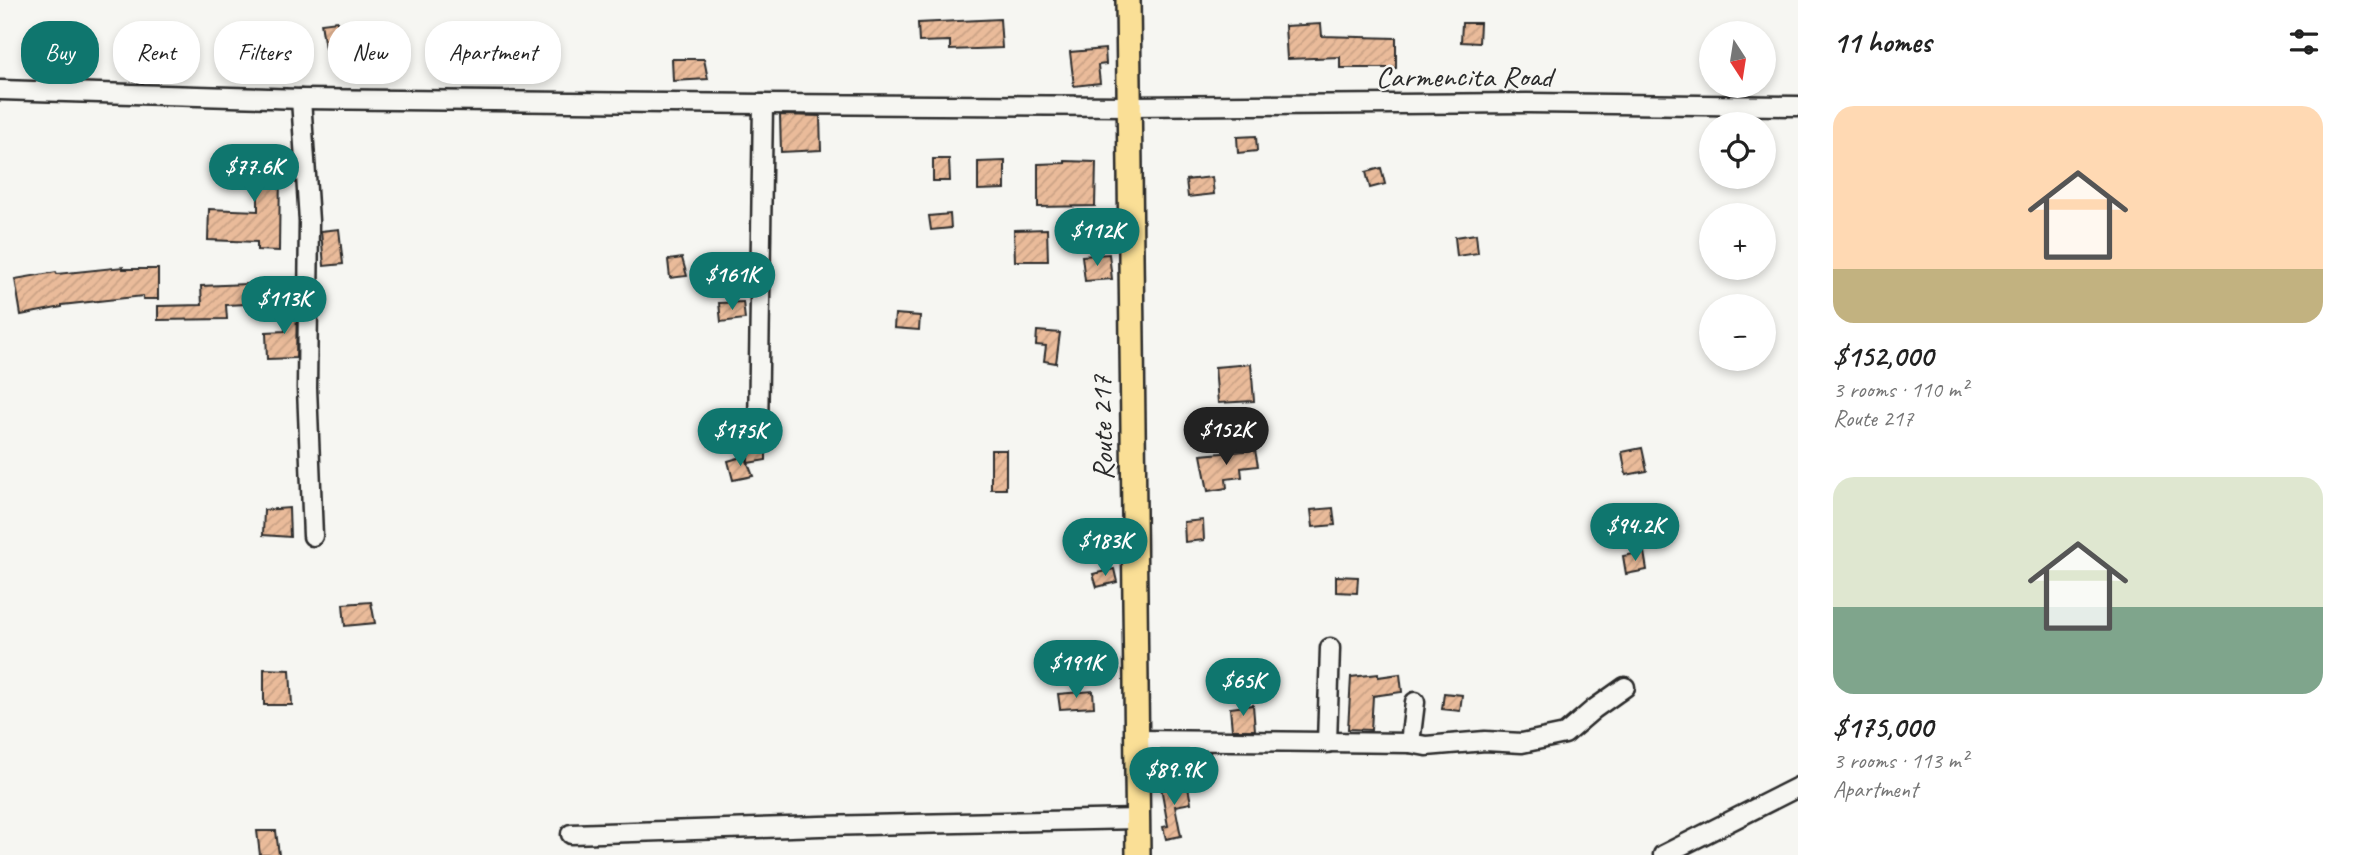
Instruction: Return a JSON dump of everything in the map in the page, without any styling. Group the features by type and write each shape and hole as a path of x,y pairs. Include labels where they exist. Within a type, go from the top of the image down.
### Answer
{"main road":[{"name":"Route 217","path":"1128,0 1138,855"}],"street":[{"name":"Carmencita Road","path":"0,90 301,99 763,104 1130,106 1527,103 1798,106"},
{"path":"301,99 309,221 307,388 313,536"},
{"path":"758,432 763,104"},
{"path":"1327,743 1330,648"},
{"path":"1138,740 1410,743 1426,746 1485,741 1522,743 1566,734 1594,709 1625,687"},
{"path":"1410,743 1415,702"},
{"path":"1663,855 1798,787"},
{"path":"571,834 820,825 1139,820"}],"building":[{"path":"1000,19 1002,48 950,50 950,41 919,42 918,23"},
{"path":"328,22 328,47 325,48 321,23"},
{"path":"1462,23 1480,23 1479,43 1461,42"},
{"path":"1321,24 1322,36 1396,38 1396,68 1340,68 1340,57 1287,59 1285,26"},
{"path":"1105,49 1106,64 1098,65 1100,83 1074,86 1070,52"},
{"path":"672,59 704,59 708,79 673,81"},
{"path":"780,115 820,116 821,150 781,152"},
{"path":"1256,136 1257,151 1238,153 1237,137"},
{"path":"282,152 293,152 294,169 280,169 279,251 257,250 257,242 208,240 209,209 258,211 258,181 233,180 234,154 282,156"},
{"path":"933,159 949,159 950,181 933,181"},
{"path":"1005,161 1005,189 978,190 978,162"},
{"path":"1096,162 1095,206 1038,207 1038,164"},
{"path":"1381,168 1385,184 1370,188 1366,172"},
{"path":"1212,177 1214,194 1188,197 1186,180"},
{"path":"950,214 951,228 931,230 929,216"},
{"path":"339,229 343,264 324,266 321,231"},
{"path":"1047,229 1048,261 1015,261 1014,230"},
{"path":"1476,234 1478,253 1457,256 1455,237"},
{"path":"1109,254 1112,279 1085,281 1082,256"},
{"path":"709,257 749,259 749,282 708,281"},
{"path":"682,258 687,276 670,278 668,260"},
{"path":"123,267 158,269 158,299 143,299 143,296 62,305 21,315 15,279 56,272"},
{"path":"268,283 269,303 226,305 227,319 158,320 158,306 202,305 201,286"},
{"path":"284,302 297,302 296,358 267,359 266,332 285,331"},
{"path":"743,302 745,319 721,322 719,303"},
{"path":"895,314 920,316 919,330 894,328"},
{"path":"1037,331 1060,333 1056,363 1044,361 1046,346 1036,345"},
{"path":"1251,364 1254,401 1218,403 1215,367"},
{"path":"748,438 757,443 766,440 766,460 748,463"},
{"path":"1642,448 1647,471 1626,475 1622,452"},
{"path":"991,450 1006,450 1006,489 991,489"},
{"path":"1255,450 1258,466 1241,468 1242,477 1226,479 1227,488 1208,491 1201,455"},
{"path":"745,456 753,476 733,480 728,461"},
{"path":"289,508 290,537 263,535 264,510"},
{"path":"1333,508 1335,525 1313,527 1311,510"},
{"path":"1203,520 1204,540 1185,542 1184,522"},
{"path":"1644,552 1647,570 1626,574 1623,556"},
{"path":"1114,569 1117,582 1097,587 1093,574"},
{"path":"1336,576 1358,577 1357,593 1336,592"},
{"path":"371,602 375,623 345,626 343,604"},
{"path":"264,669 290,670 292,705 264,705"},
{"path":"1378,674 1378,677 1400,674 1402,692 1373,696 1371,730 1348,729 1351,677"},
{"path":"1093,691 1094,707 1060,709 1058,694"},
{"path":"1444,693 1462,695 1460,711 1442,709"},
{"path":"1253,705 1255,730 1232,730 1230,708"},
{"path":"1210,752 1212,767 1181,770 1179,753"},
{"path":"1187,782 1191,803 1175,806 1181,836 1166,839 1163,827 1168,826 1161,787"},
{"path":"257,831 276,831 279,855 260,855"}]}
